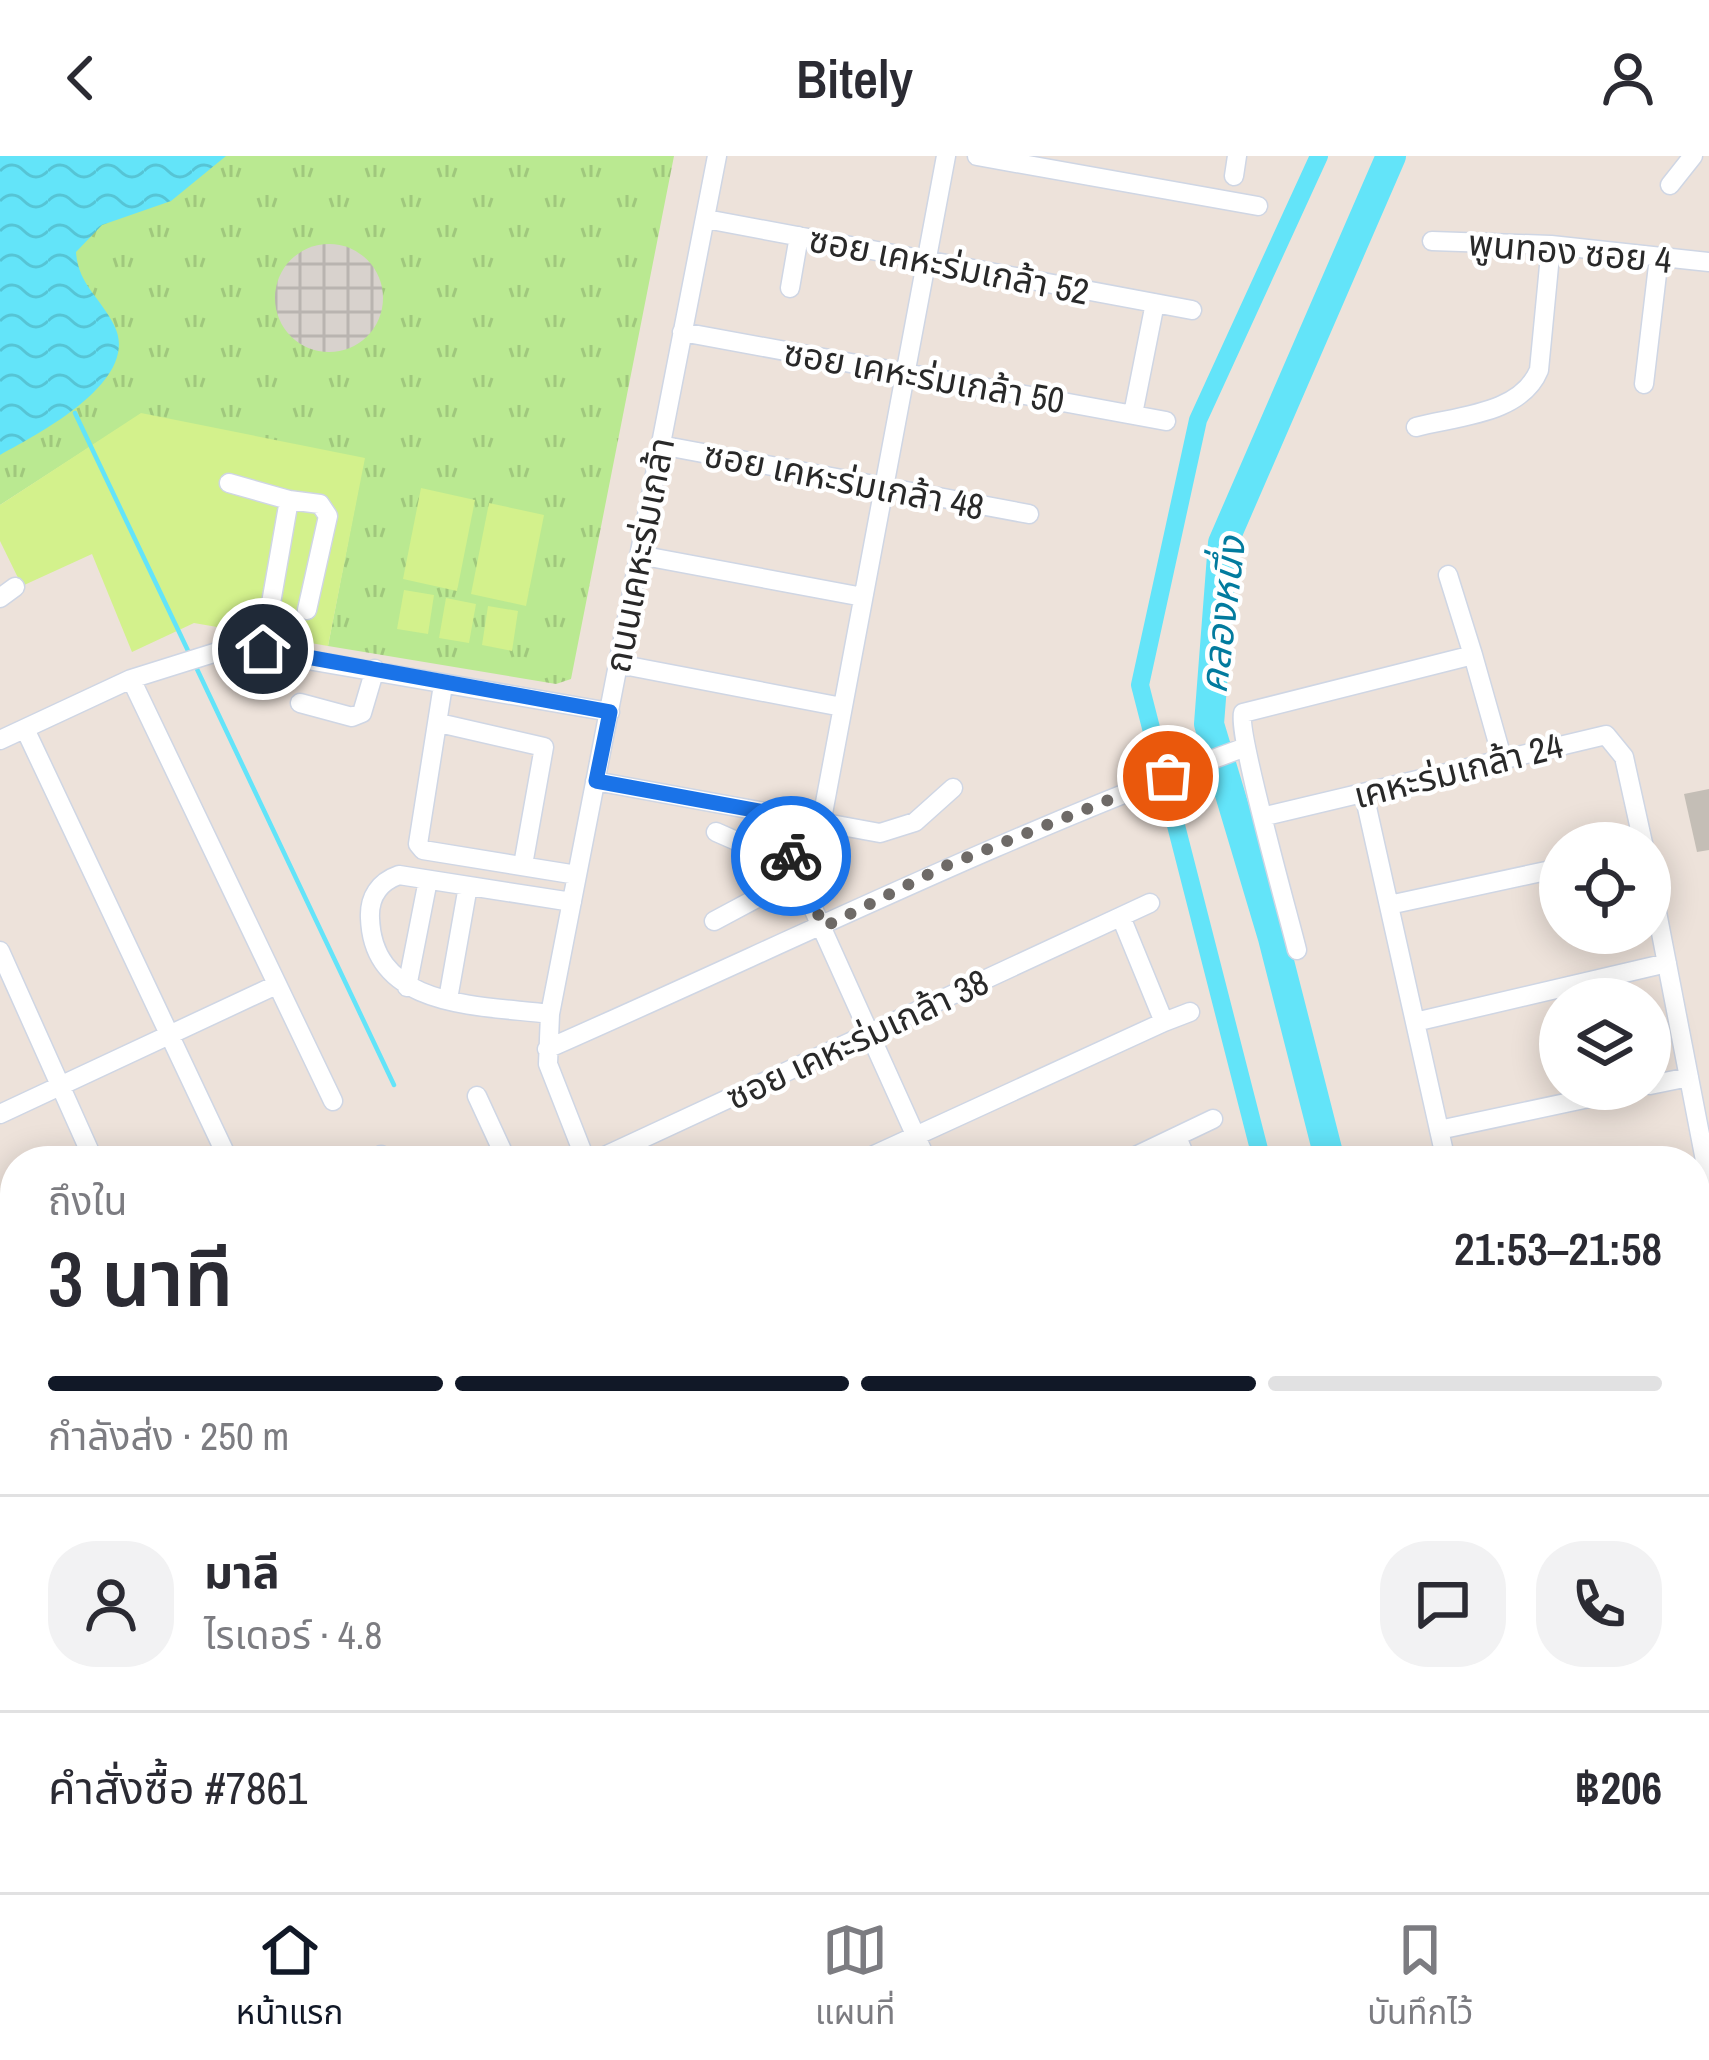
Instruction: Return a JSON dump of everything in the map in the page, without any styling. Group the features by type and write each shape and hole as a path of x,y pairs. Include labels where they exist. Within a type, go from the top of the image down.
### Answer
{"street":[{"name":"ถนนเคหะร่มเกล้า","path":"582,1146 554,1089 547,1049 550,1015 717,156"},
{"path":"812,899 813,822 842,707 946,156"},
{"path":"976,156 1029,161 1258,206"},
{"path":"1670,185 1693,156"},
{"name":"ซอย เคหะร่มเกล้า 52","path":"706,219 1192,310"},
{"path":"790,287 799,236"},
{"name":"พูนทอง ซอย 4","path":"1432,241 1551,245 1709,262"},
{"path":"1416,427 1517,401 1531,390 1539,370 1551,245"},
{"path":"1644,384 1659,257"},
{"path":"1132,414 1154,303"},
{"name":"ซอย เคหะร่มเกล้า 50","path":"682,332 1166,421"},
{"name":"ซอย เคหะร่มเกล้า 48","path":"660,445 1029,514"},
{"path":"229,483 289,500 320,503 328,516 307,610"},
{"path":"263,649 289,500"},
{"path":"639,555 863,597"},
{"path":"1448,575 1503,761"},
{"path":"0,740 137,676 215,651 263,649 610,712"},
{"path":"1297,950 1266,816 1242,748 1240,718 1249,708 1473,655"},
{"path":"618,664 842,707"},
{"path":"299,703 352,717 362,712 376,669"},
{"path":"137,676 274,986 334,1101"},
{"path":"443,685 418,844 423,850 577,875"},
{"path":"439,723 544,747 524,865"},
{"path":"25,729 222,1146"},
{"name":"เคหะร่มเกล้า 24","path":"1266,816 1606,735 1624,757 1638,822"},
{"path":"547,1049 824,927 943,867 1146,782 1242,748"},
{"path":"596,781 880,833 915,822 952,788"},
{"path":"1364,794 1443,1146"},
{"path":"770,813 920,1146"},
{"path":"716,832 741,843 780,886"},
{"path":"1389,905 1539,873"},
{"path":"714,921 800,875"},
{"path":"550,1015 448,999 407,987 379,958 370,905 391,878 572,902"},
{"path":"407,987 428,880"},
{"path":"448,999 468,886"},
{"name":"ซอย เคหะร่มเกล้า 38","path":"623,1146 1150,902"},
{"path":"1121,917 1164,1022"},
{"path":"0,951 88,1146"},
{"path":"1665,954 1702,1146"},
{"path":"1415,1022 1667,963"},
{"path":"0,1114 274,986"},
{"path":"893,1146 1190,1012"},
{"path":"1671,1081 1689,1077"},
{"path":"477,1096 500,1146"},
{"path":"1439,1130 1539,1109"},
{"path":"1158,1146 1213,1119"},
{"path":"1178,1137 1181,1146"}],"green space":[{"path":"0,156 674,156 571,679 556,684 328,646 364,459 141,414 0,505"},
{"path":"141,413 365,458 328,646 194,623 132,652 92,554 22,586 0,541 0,505"},
{"path":"421,488 475,500 457,591 403,579"},
{"path":"489,503 544,515 526,606 471,594"},
{"path":"404,590 434,595 428,634 397,629"},
{"path":"446,598 476,604 469,643 439,638"},
{"path":"488,606 518,611 512,651 482,645"}],"shaded area":[{"path":"329,244 350,248 367,260 379,277 383,298 379,319 367,336 350,348 329,352 308,348 291,336 279,319 275,298 279,277 291,260 308,248"}],"water":[{"path":"0,156 226,156 171,201 102,225 76,252 85,282 114,325 119,346 113,366 100,385 60,420 0,455"}],"building":[{"path":"1709,789 1709,850 1697,852 1684,794"}],"waterway":[{"path":"1258,1146 1140,685 1198,420 1319,156"},
{"name":"คลองหนึ่ง","path":"1326,1146 1273,938 1209,724 1223,543 1391,156"},
{"path":"75,413 191,657"},
{"path":"196,667 394,1085"}],"way so far":[{"path":"791,856 824,927 943,867 1168,776"}],"route":[{"path":"263,649 610,712 596,781 770,813 791,856"}]}
